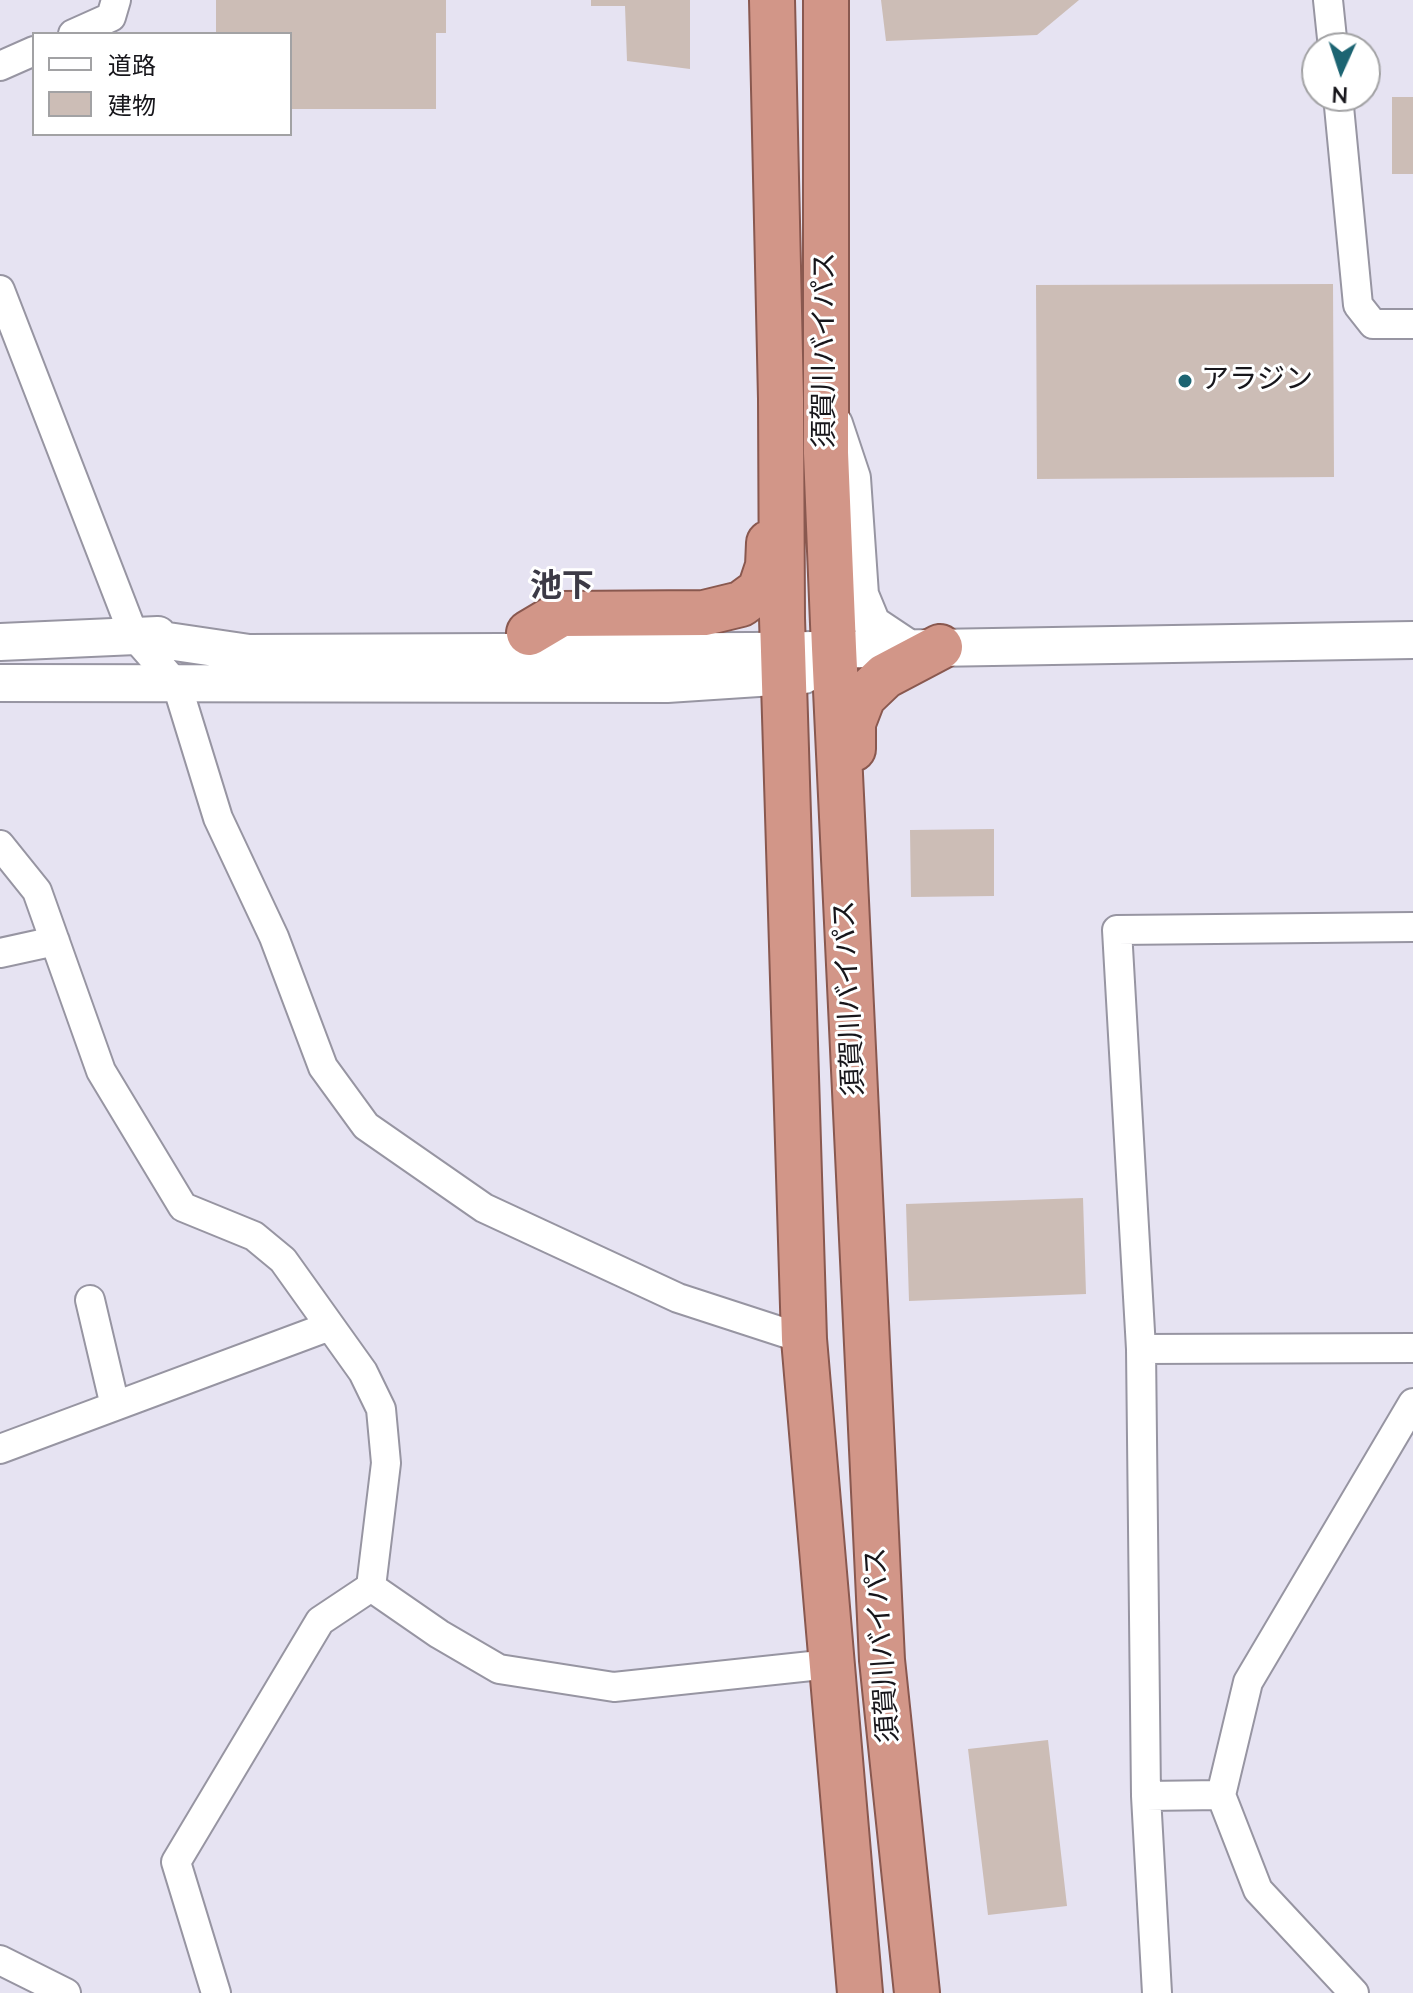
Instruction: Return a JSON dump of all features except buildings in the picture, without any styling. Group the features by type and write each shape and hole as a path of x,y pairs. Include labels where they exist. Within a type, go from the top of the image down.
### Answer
{"highway":[{"name":"須賀川バイパス","path":"772,0 781,399 803,649 845,880 882,1660 917,1993"},
{"name":"須賀川バイパス","path":"826,0 826,400 803,649 790,852 804,1339 860,1993"},
{"path":"529,633 561,614 704,613 741,604 760,590 768,566 781,399"},
{"path":"845,880 853,723 863,697 924,647"}],"street":[{"path":"77,32 111,17 116,0"},
{"path":"1328,0 1331,32"},
{"path":"0,66 32,52"},
{"path":"1340,112 1358,305 1373,324 1413,324"},
{"path":"2,299 134,636 177,685 218,818 274,937 323,1067 366,1126 484,1208 678,1298 804,1339"},
{"path":"826,400 852,478 860,595 872,624 924,647"},
{"path":"0,642 288,630 529,633 803,649"},
{"path":"134,636 249,653 1413,640"},
{"path":"667,684 803,649"},
{"path":"0,683 667,684 751,691 770,704 775,734 776,776 790,852"},
{"path":"0,845 37,891 101,1071 183,1207 254,1236 283,1260 363,1372 381,1409 386,1463 371,1587 320,1621 176,1862 216,1993"},
{"path":"1157,1993 1146,1796 1141,1349 1117,930 1413,927"},
{"path":"0,953 55,941"},
{"path":"90,1300 115,1406"},
{"path":"0,1449 330,1326"},
{"path":"1141,1349 1413,1348"},
{"path":"1354,1993 1258,1890 1221,1795 1248,1682 1413,1403"},
{"path":"371,1587 439,1634 499,1669 614,1687 830,1664"},
{"path":"1146,1796 1221,1795"},
{"path":"0,1960 66,1993"}],"place":[{"name":"アラジン","path":"1185,381"}],"district":[{"name":"池下","path":"562,588"}]}
